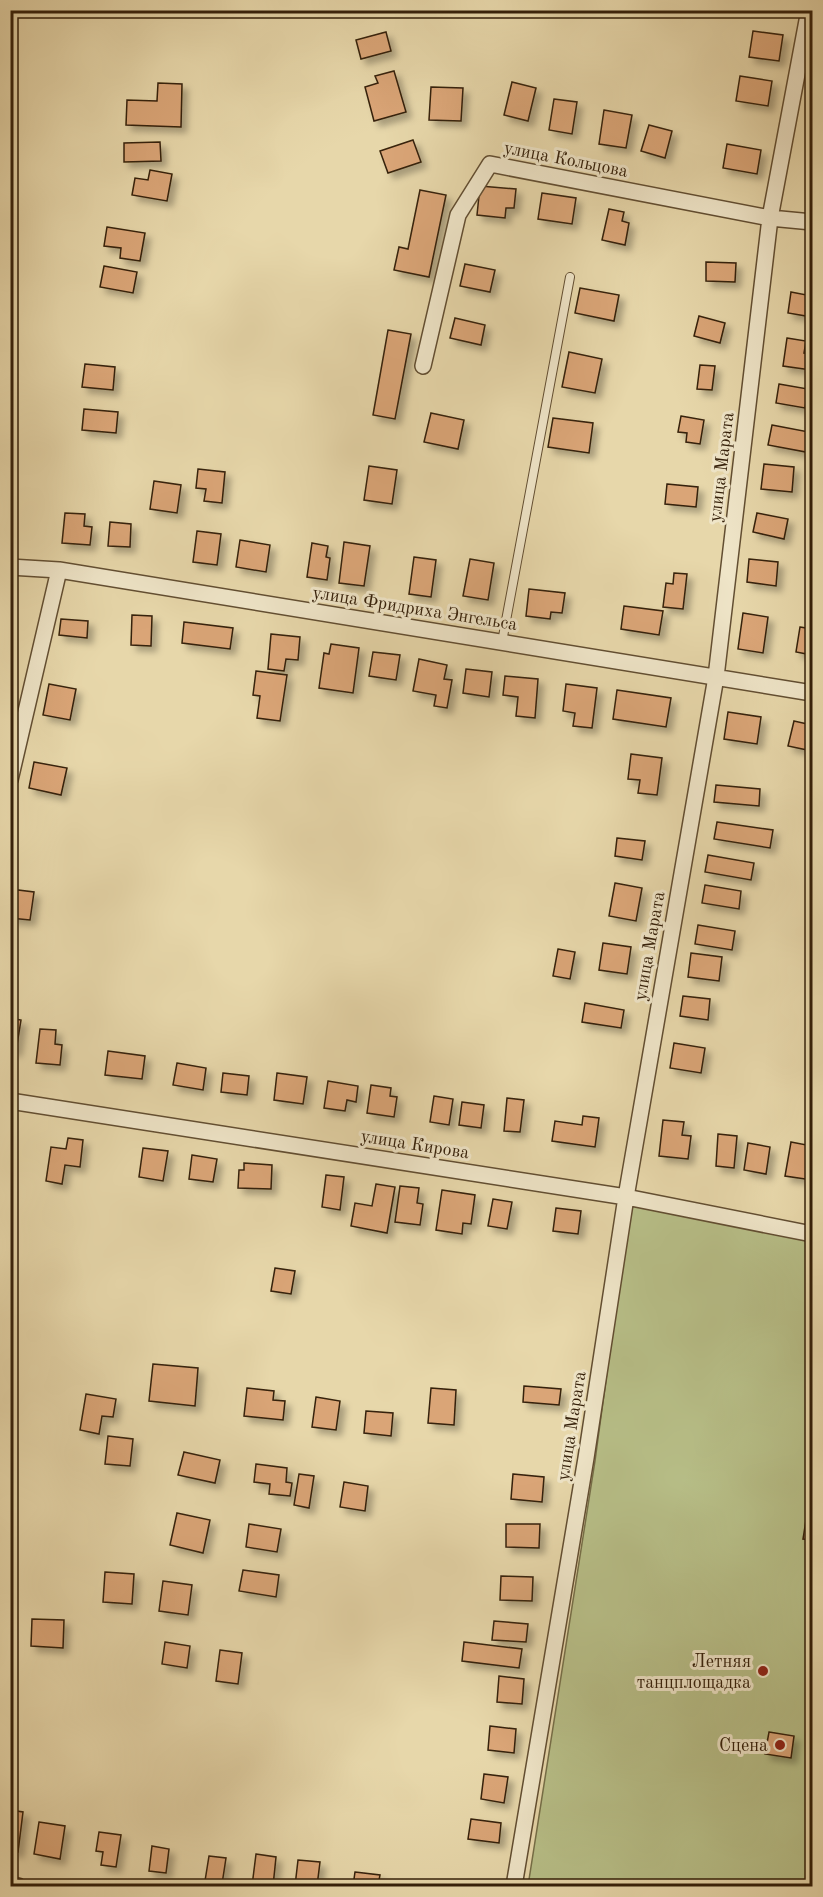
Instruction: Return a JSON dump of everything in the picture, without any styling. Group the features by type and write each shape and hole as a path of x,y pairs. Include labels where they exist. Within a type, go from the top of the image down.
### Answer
{"street":[{"name":"улица Марата","path":"514,1887 588,1446 626,1197 716,677 770,218 809,10"},
{"name":"улица Кольцова","path":"423,366 458,215 490,164 770,218 813,222"},
{"name":"улица Фридриха Энгельса","path":"10,567 59,570 813,693"},
{"path":"10,780 59,570"},
{"name":"улица Кирова","path":"10,1101 626,1197 813,1234"},
{"path":"10,1886 18,1887"}],"lane":[{"path":"502,642 570,277"}],"green space":[{"path":"630,1202 812,1242 812,1886 528,1886 595,1461"}],"building":[{"path":"753,31 783,35 779,61 749,57"},
{"path":"386,32 391,51 361,59 356,40"},
{"path":"394,71 406,112 374,121 365,87 378,83 375,76"},
{"path":"740,76 772,81 768,106 736,101"},
{"path":"512,82 536,88 528,121 504,115"},
{"path":"158,83 182,84 181,127 126,125 127,100 157,101"},
{"path":"431,87 463,88 461,121 429,120"},
{"path":"554,99 577,102 572,134 549,130"},
{"path":"604,110 632,115 626,148 599,144"},
{"path":"649,125 672,131 665,158 641,151"},
{"path":"413,140 421,162 388,173 380,151"},
{"path":"160,142 161,161 124,162 124,143"},
{"path":"727,144 761,150 757,174 723,168"},
{"path":"150,170 172,174 167,201 132,195 135,178 148,180"},
{"path":"480,186 516,189 514,208 506,208 505,218 477,215"},
{"path":"420,190 446,195 429,277 394,270 399,247 408,249"},
{"path":"542,193 576,198 572,224 538,219"},
{"path":"609,209 624,212 622,221 629,223 625,245 602,240"},
{"path":"107,227 145,233 140,261 120,258 121,248 104,246"},
{"path":"706,262 736,263 735,282 706,281"},
{"path":"465,264 495,270 490,292 460,286"},
{"path":"104,266 137,272 133,293 100,287"},
{"path":"580,288 619,295 614,321 575,313"},
{"path":"791,292 812,296 812,317 788,313"},
{"path":"699,316 725,323 720,343 694,336"},
{"path":"455,318 485,325 481,345 450,338"},
{"path":"388,330 411,334 395,419 373,415"},
{"path":"787,338 806,341 804,353 812,354 811,370 783,366"},
{"path":"569,352 602,359 595,393 562,387"},
{"path":"85,364 115,367 113,390 82,387"},
{"path":"700,365 715,366 712,390 697,389"},
{"path":"779,384 808,389 805,408 776,403"},
{"path":"84,409 118,412 116,433 82,430"},
{"path":"431,413 464,420 458,449 424,442"},
{"path":"681,416 704,420 700,444 686,442 687,433 678,432"},
{"path":"553,418 593,423 589,453 548,447"},
{"path":"772,425 809,432 806,452 768,445"},
{"path":"764,464 794,467 792,492 761,489"},
{"path":"369,466 397,470 392,504 364,500"},
{"path":"198,469 225,472 222,503 204,501 206,489 196,488"},
{"path":"154,481 181,485 177,513 150,509"},
{"path":"667,484 698,487 696,507 665,504"},
{"path":"65,513 85,514 84,526 92,527 90,545 62,543"},
{"path":"757,513 788,519 784,539 753,532"},
{"path":"110,522 131,524 130,547 108,546"},
{"path":"197,531 221,534 217,565 193,562"},
{"path":"240,540 270,545 266,572 236,567"},
{"path":"344,542 370,546 364,586 339,583"},
{"path":"312,543 328,546 326,557 330,558 327,580 307,577"},
{"path":"414,557 436,560 431,597 409,594"},
{"path":"470,559 494,563 488,600 463,596"},
{"path":"749,559 778,562 776,586 747,582"},
{"path":"674,573 687,574 683,609 663,607 666,583 673,584"},
{"path":"529,589 565,593 562,613 551,612 550,619 526,616"},
{"path":"624,606 663,611 659,635 621,629"},
{"path":"743,613 768,617 763,653 738,649"},
{"path":"132,615 152,616 151,646 131,645"},
{"path":"61,619 88,621 87,638 59,635"},
{"path":"184,622 233,628 230,649 182,643"},
{"path":"800,627 812,629 812,655 796,652"},
{"path":"271,634 300,637 298,660 286,659 284,671 268,669"},
{"path":"331,644 359,648 353,693 319,688 324,653 329,654"},
{"path":"373,652 400,655 396,680 369,676"},
{"path":"419,659 447,665 444,679 452,680 447,708 434,706 436,695 413,691"},
{"path":"466,669 492,672 489,697 463,693"},
{"path":"256,671 287,675 280,721 257,718 260,696 253,695"},
{"path":"505,676 538,679 535,718 516,716 518,697 503,695"},
{"path":"49,684 76,689 70,720 43,715"},
{"path":"566,684 597,688 592,728 573,726 575,713 563,711"},
{"path":"617,690 671,698 666,727 613,719"},
{"path":"728,712 761,717 757,744 724,739"},
{"path":"794,721 812,725 812,751 788,746"},
{"path":"631,754 662,758 657,795 638,793 640,780 628,779"},
{"path":"34,762 67,768 61,795 29,788"},
{"path":"716,785 760,789 759,806 714,802"},
{"path":"717,822 773,830 770,848 714,839"},
{"path":"617,838 645,841 642,860 615,856"},
{"path":"708,855 754,863 751,880 705,872"},
{"path":"615,883 642,888 636,921 609,916"},
{"path":"705,885 741,891 739,909 702,903"},
{"path":"10,889 34,892 30,920 10,918"},
{"path":"698,925 735,931 732,950 695,944"},
{"path":"603,943 631,947 627,974 599,970"},
{"path":"558,949 575,952 570,979 553,976"},
{"path":"691,953 722,957 719,981 688,977"},
{"path":"683,996 710,999 708,1020 680,1016"},
{"path":"585,1003 624,1010 621,1028 582,1022"},
{"path":"10,1018 21,1020 16,1051 10,1050"},
{"path":"40,1029 56,1030 55,1044 62,1045 60,1065 36,1063"},
{"path":"674,1043 705,1048 701,1073 670,1068"},
{"path":"108,1051 145,1056 142,1079 105,1075"},
{"path":"177,1063 206,1068 203,1090 173,1085"},
{"path":"223,1073 249,1076 247,1095 221,1092"},
{"path":"277,1073 307,1077 303,1104 274,1100"},
{"path":"328,1081 358,1086 356,1102 347,1100 345,1111 324,1108"},
{"path":"371,1085 391,1088 390,1096 397,1097 394,1117 367,1113"},
{"path":"434,1096 453,1099 449,1125 430,1122"},
{"path":"507,1098 524,1100 520,1132 504,1131"},
{"path":"462,1102 484,1105 481,1128 459,1125"},
{"path":"583,1116 599,1118 595,1147 552,1141 555,1121 582,1125"},
{"path":"663,1120 684,1122 682,1135 691,1136 688,1159 659,1156"},
{"path":"718,1134 737,1136 734,1168 716,1166"},
{"path":"68,1138 83,1140 80,1167 65,1165 62,1184 46,1181 51,1147 66,1149"},
{"path":"791,1142 812,1146 812,1180 785,1176"},
{"path":"748,1143 770,1147 766,1174 744,1170"},
{"path":"143,1148 168,1151 163,1181 139,1177"},
{"path":"192,1155 217,1159 213,1182 189,1179"},
{"path":"244,1163 272,1165 271,1189 238,1188 239,1170 244,1170"},
{"path":"326,1175 344,1177 340,1210 322,1207"},
{"path":"376,1184 395,1187 387,1233 351,1226 355,1203 372,1206"},
{"path":"400,1186 419,1188 417,1203 423,1204 420,1225 395,1222"},
{"path":"442,1190 475,1195 471,1224 463,1223 462,1234 436,1230"},
{"path":"493,1199 512,1202 507,1229 488,1226"},
{"path":"556,1208 581,1211 578,1234 553,1231"},
{"path":"275,1268 295,1271 291,1294 271,1291"},
{"path":"153,1364 198,1368 195,1406 149,1401"},
{"path":"524,1386 561,1389 559,1405 523,1402"},
{"path":"247,1388 274,1391 273,1400 285,1401 283,1420 244,1416"},
{"path":"431,1388 456,1390 454,1425 428,1423"},
{"path":"86,1394 116,1399 113,1417 102,1416 99,1434 80,1430"},
{"path":"316,1397 340,1401 336,1430 312,1427"},
{"path":"366,1411 393,1413 391,1436 364,1433"},
{"path":"108,1436 133,1439 130,1466 105,1464"},
{"path":"184,1452 220,1460 215,1483 178,1475"},
{"path":"256,1464 287,1468 286,1482 292,1483 290,1496 269,1494 270,1484 254,1482"},
{"path":"299,1474 314,1476 309,1508 294,1505"},
{"path":"513,1474 544,1477 542,1502 511,1499"},
{"path":"344,1482 368,1486 365,1511 340,1507"},
{"path":"177,1513 210,1520 203,1553 170,1545"},
{"path":"807,1514 812,1515 812,1540 803,1539"},
{"path":"249,1524 281,1529 277,1552 246,1547"},
{"path":"506,1524 540,1524 539,1548 506,1547"},
{"path":"243,1570 279,1575 276,1597 239,1591"},
{"path":"105,1572 134,1574 132,1604 103,1602"},
{"path":"501,1576 533,1577 532,1601 500,1600"},
{"path":"163,1581 192,1585 188,1615 159,1611"},
{"path":"32,1619 64,1620 63,1648 31,1646"},
{"path":"494,1621 528,1624 526,1642 492,1640"},
{"path":"165,1642 190,1646 187,1668 162,1664"},
{"path":"464,1642 522,1649 519,1668 462,1661"},
{"path":"220,1650 242,1653 238,1684 216,1681"},
{"path":"499,1676 524,1679 522,1704 497,1702"},
{"path":"490,1726 516,1729 514,1753 488,1750"},
{"name":"Сцена","path":"769,1732 794,1736 791,1758 765,1754"},
{"path":"484,1774 508,1777 504,1803 481,1799"},
{"path":"10,1810 23,1812 18,1852 10,1851"},
{"path":"471,1819 501,1823 499,1843 468,1839"},
{"path":"39,1822 65,1826 60,1859 34,1854"},
{"path":"99,1832 121,1835 116,1867 101,1865 103,1852 96,1851"},
{"path":"152,1846 169,1849 166,1873 149,1871"},
{"path":"256,1854 276,1857 273,1886 252,1886"},
{"path":"209,1856 226,1858 222,1884 205,1881"},
{"path":"298,1860 320,1862 317,1886 295,1886"},
{"path":"355,1872 380,1875 378,1886 353,1886"}],"place":[{"name":"Летняя танцплощадка","path":"763,1671"},
{"name":"Сцена","path":"780,1745"}]}
